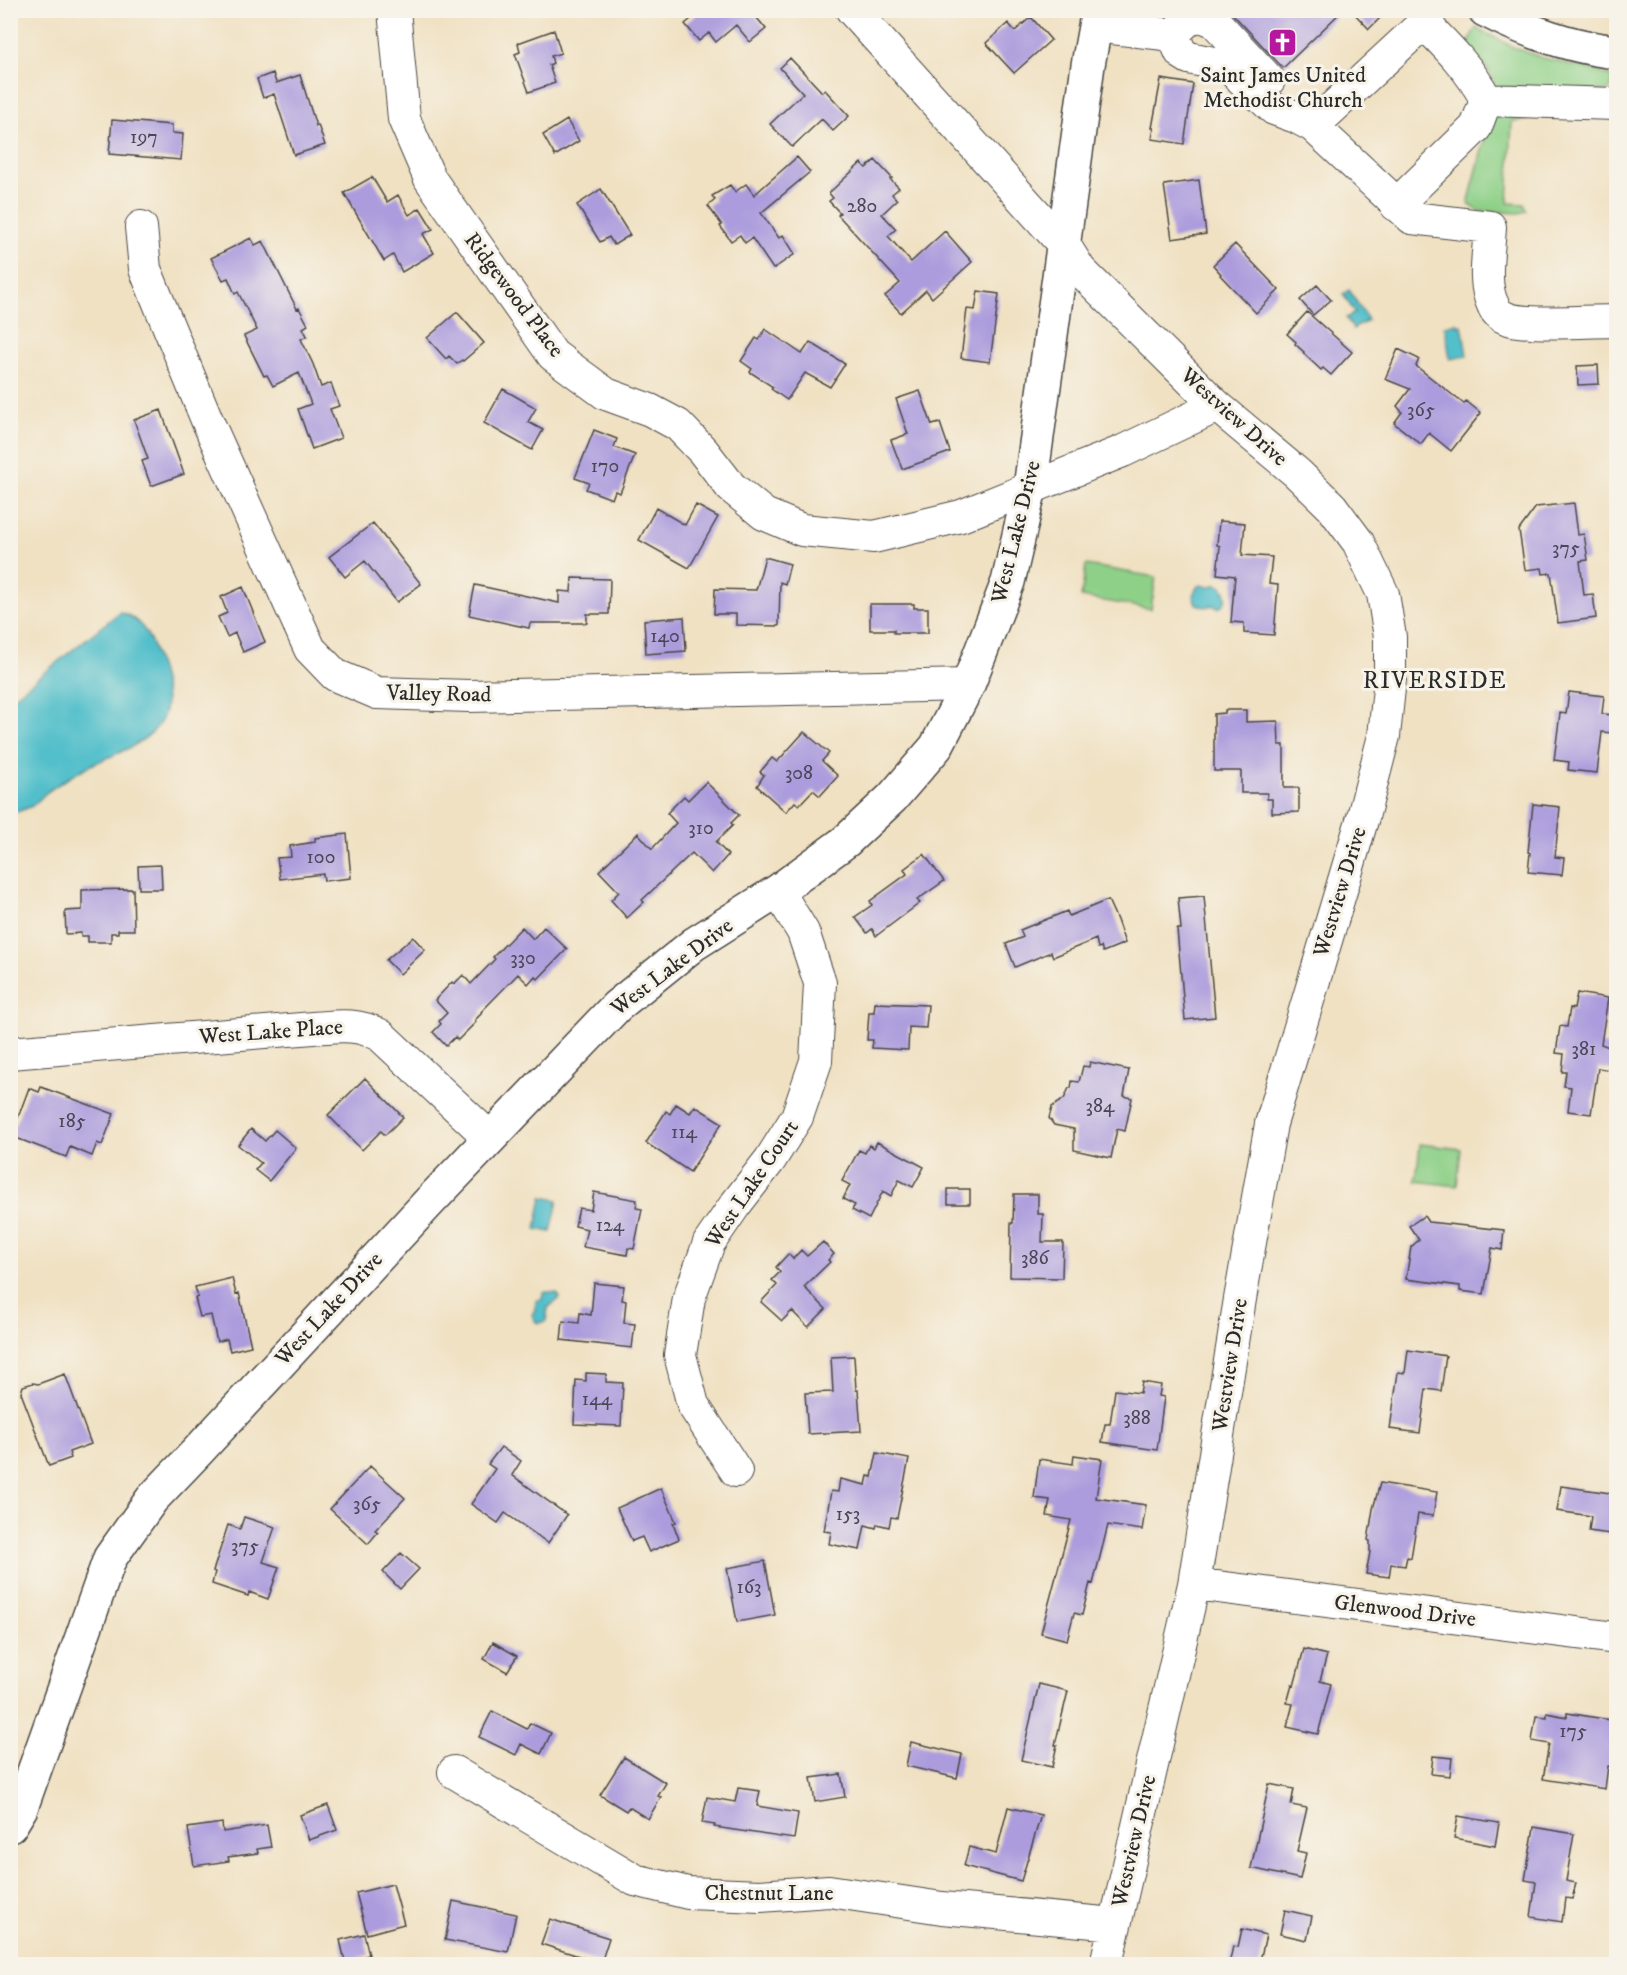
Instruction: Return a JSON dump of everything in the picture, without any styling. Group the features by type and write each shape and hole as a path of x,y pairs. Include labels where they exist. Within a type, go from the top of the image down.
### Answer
{"main road":[{"path":"1485,10 1546,37 1583,47 1617,52"},
{"name":"West Lake Drive","path":"10,1826 21,1808 110,1558 152,1499 616,1006 694,944 778,891 846,841 891,798 936,747 968,685 1008,582 1030,488 1096,18"}],"street":[{"name":"Ridgewood Place","path":"394,10 404,119 430,179 553,355 606,394 650,410 678,425 703,451 731,487 764,514 802,530 874,537 961,516 1123,451 1217,406"},
{"name":"Westview Drive","path":"852,10 1065,246 1080,270 1217,406 1297,473 1332,507 1358,542 1383,594 1390,637 1390,679 1384,736 1363,817 1271,1124 1194,1584 1106,1965"},
{"path":"1305,122 1428,17 1479,85 1486,100 1476,127 1396,205"},
{"path":"1096,18 1173,35 1180,53 1189,58 1223,65 1233,71 1274,109 1305,122 1412,218 1490,227 1488,284 1490,296 1497,313 1507,319 1533,322 1617,321"},
{"path":"1486,100 1617,104"},
{"name":"Valley Road","path":"141,227 145,269 207,420 310,649 335,675 377,693 470,696 968,685"},
{"name":"West Lake Court","path":"736,1471 693,1406 680,1355 689,1298 709,1243 770,1160 797,1117 816,1061 820,983 803,932 778,891"},
{"name":"West Lake Place","path":"10,1053 313,1028 350,1026 366,1028 380,1035 490,1138"},
{"name":"Glenwood Drive","path":"1194,1584 1617,1638"},
{"name":"Chestnut Lane","path":"454,1772 635,1880 688,1893 760,1896 830,1892 942,1908 1115,1924"}],"green space":[{"path":"1476,28 1513,47 1543,58 1594,70 1612,77 1612,86 1608,91 1495,87 1489,71 1469,49 1470,38"},
{"path":"1495,112 1529,117 1526,120 1512,121 1508,203 1524,204 1526,211 1519,213 1479,211 1468,204 1490,119"},
{"path":"1086,565 1156,577 1151,609 1081,597"},
{"path":"1420,1144 1461,1149 1457,1186 1416,1181"}],"water":[{"path":"1349,290 1368,320 1353,329 1346,318 1355,313 1343,294"},
{"path":"1457,323 1458,326 1462,325 1467,356 1450,359 1445,326"},
{"path":"1201,585 1221,587 1226,599 1222,606 1218,608 1212,605 1206,607 1196,604 1193,595 1197,587"},
{"path":"120,612 139,624 151,642 165,688 166,704 162,719 148,736 138,743 85,768 50,790 32,806 11,814 11,699"},
{"path":"542,1197 558,1200 551,1232 536,1229"},
{"path":"543,1293 557,1293 559,1298 548,1308 546,1321 536,1322 532,1315 536,1301 542,1299"}],"building":[{"path":"702,10 754,10 752,12 766,29 750,42 736,25 716,42 709,33 699,41 685,24"},
{"name":"Saint James United Methodist Church","path":"1229,10 1343,10 1283,68"},
{"name":"Saint James United Methodist Church","path":"1351,10 1388,10 1369,29"},
{"path":"1031,17 1051,40 1014,73 986,43 1008,23 1015,31"},
{"path":"554,30 561,53 551,56 553,63 549,65 555,83 529,92 515,54 520,52 518,43"},
{"path":"790,58 822,92 825,90 849,116 833,131 822,119 792,147 770,124 803,93 780,68"},
{"path":"273,73 276,83 300,75 316,126 318,125 325,145 294,155 274,94 263,98 257,79"},
{"path":"1161,79 1193,84 1184,144 1152,139"},
{"path":"112,120 172,125 172,133 183,134 181,160 109,154"},
{"path":"567,120 579,141 555,156 543,135"},
{"path":"797,157 810,172 761,213 779,238 783,235 795,254 773,269 752,238 745,243 740,235 731,241 708,206 715,200 712,196 730,185 735,192 746,184 754,195"},
{"path":"875,160 899,188 892,194 897,200 882,214 896,229 888,236 911,262 945,231 972,262 932,298 926,290 901,313 885,296 900,283 838,215 840,213 829,201 833,198 829,193 861,163 866,168"},
{"path":"372,177 387,202 398,195 409,215 420,208 433,229 423,234 434,253 402,272 393,255 384,261 344,193"},
{"path":"1199,180 1206,234 1172,239 1164,185"},
{"path":"601,189 630,235 614,245 609,237 600,242 577,205"},
{"path":"251,238 255,245 263,241 297,309 299,308 308,325 303,328 307,336 301,339 321,387 331,383 339,406 330,409 341,438 312,449 298,409 311,404 299,373 273,386 267,375 264,376 244,336 257,330 238,292 235,294 228,278 223,280 211,258"},
{"path":"1235,244 1279,290 1256,313 1213,265"},
{"path":"1317,285 1331,300 1313,315 1300,300"},
{"path":"978,291 999,294 990,362 961,358 967,309 975,310"},
{"path":"457,312 484,343 457,364 449,356 446,359 427,338"},
{"path":"1307,312 1352,352 1331,375 1323,368 1321,370 1287,334"},
{"path":"765,329 802,354 810,342 845,364 830,387 805,373 787,400 771,389 773,387 750,372 752,369 741,361"},
{"path":"1398,349 1419,359 1416,366 1464,404 1466,401 1481,413 1451,451 1429,433 1421,444 1394,423 1402,412 1397,406 1410,389 1385,379"},
{"path":"1598,365 1599,384 1578,385 1577,366"},
{"path":"503,389 536,408 528,422 543,430 532,450 484,423"},
{"path":"920,391 932,425 940,423 950,452 902,469 891,440 908,434 896,399"},
{"path":"161,410 184,474 151,486 142,461 148,459 134,420"},
{"path":"594,430 617,439 614,447 635,455 620,493 615,491 612,499 586,489 589,483 575,478"},
{"path":"1574,503 1578,535 1584,534 1588,560 1580,561 1584,595 1593,594 1596,618 1558,623 1551,573 1543,574 1542,568 1525,570 1519,530 1536,507"},
{"path":"696,505 718,517 689,568 639,540 656,508 685,525"},
{"path":"1219,521 1245,523 1242,555 1272,557 1269,584 1278,585 1274,635 1244,633 1244,623 1231,622 1235,576 1217,574 1220,546 1217,545"},
{"path":"373,523 421,584 397,602 365,561 345,577 329,557"},
{"path":"765,557 790,564 785,584 780,582 779,626 736,625 736,614 714,614 715,589 756,590"},
{"path":"572,578 610,579 609,614 587,614 587,623 530,623 529,628 469,615 475,585 559,603 559,591 571,592"},
{"path":"243,587 265,642 243,652 235,633 227,637 218,617 227,613 221,597"},
{"path":"870,604 914,604 914,608 928,608 928,633 870,630"},
{"path":"684,617 686,651 646,654 644,620"},
{"path":"1569,692 1604,696 1602,714 1615,715 1613,733 1602,732 1597,773 1568,770 1569,762 1554,760 1560,713 1566,714"},
{"path":"1225,710 1246,710 1246,722 1278,721 1279,745 1284,745 1284,788 1299,788 1299,812 1272,813 1272,799 1267,799 1267,793 1241,793 1241,771 1214,771 1214,714 1225,713"},
{"path":"804,732 829,753 822,761 838,776 820,796 813,790 799,805 795,802 786,812 757,786 764,775 760,772 772,758 777,762"},
{"path":"706,782 739,815 731,823 733,825 716,842 728,855 712,873 692,853 642,900 644,902 627,918 611,900 619,892 599,871 638,833 652,849 676,823 667,813 684,796 688,800"},
{"path":"1533,804 1560,807 1555,857 1564,858 1562,875 1528,872"},
{"path":"347,834 351,878 324,881 323,874 280,879 277,858 291,857 290,846 315,842 315,838"},
{"path":"924,854 944,881 917,900 920,903 876,936 872,929 867,933 855,917 872,905 870,901 907,874 904,869"},
{"path":"161,865 162,889 139,889 138,866"},
{"path":"133,889 134,930 118,930 118,933 111,933 111,942 88,942 88,936 81,936 81,933 66,934 65,911 82,910 82,890"},
{"path":"1204,896 1215,1017 1185,1020 1177,929 1181,929 1178,898"},
{"path":"1108,900 1125,943 1103,952 1101,947 1098,948 1096,939 1053,957 1051,952 1015,967 1006,944 1023,937 1020,930 1067,911 1069,916"},
{"path":"522,927 533,939 544,927 567,949 538,979 535,976 528,984 518,974 481,1012 476,1022 458,1040 455,1037 446,1046 433,1032 447,1013 435,1000 452,982 454,984 463,975 471,984"},
{"path":"413,937 425,950 400,974 386,960"},
{"path":"1577,993 1608,998 1601,1044 1617,1050 1617,1071 1598,1068 1591,1114 1568,1111 1571,1087 1564,1086 1566,1072 1562,1072 1564,1054 1556,1053 1560,1026 1567,1027 1570,1008 1574,1009"},
{"path":"875,1003 928,1005 926,1028 909,1027 908,1050 872,1048 873,1040 867,1040 869,1012 874,1012"},
{"path":"1090,1062 1129,1070 1124,1096 1132,1098 1125,1131 1117,1129 1111,1158 1074,1150 1074,1129 1054,1125 1049,1118 1052,1107 1064,1099 1071,1088 1072,1081 1079,1082 1083,1066 1089,1067"},
{"path":"365,1078 403,1117 385,1135 381,1131 362,1150 328,1115"},
{"path":"41,1087 114,1114 102,1145 97,1143 92,1156 70,1147 66,1157 11,1136 29,1088 39,1092"},
{"path":"676,1104 690,1113 695,1106 722,1123 690,1172 646,1143 666,1111 670,1114"},
{"path":"251,1129 265,1141 275,1130 296,1148 269,1181 255,1170 261,1163 238,1145"},
{"path":"877,1142 924,1167 913,1187 899,1180 891,1196 883,1191 869,1219 852,1210 855,1205 843,1199 850,1185 842,1181 859,1150 865,1153 869,1145 874,1148"},
{"path":"948,1189 970,1189 970,1204 948,1204"},
{"path":"594,1192 637,1200 636,1208 642,1209 634,1249 628,1248 627,1255 583,1247 587,1229 575,1226 579,1208 591,1210"},
{"path":"1014,1194 1038,1194 1038,1214 1043,1214 1042,1242 1063,1242 1062,1278 1010,1277"},
{"path":"1424,1216 1428,1222 1504,1230 1502,1250 1492,1248 1484,1294 1460,1291 1460,1286 1406,1279 1411,1247 1419,1240 1409,1226"},
{"path":"823,1242 834,1254 828,1260 830,1262 804,1287 826,1309 808,1327 792,1311 782,1321 761,1302 777,1285 772,1280 780,1272 776,1267 788,1254 793,1259 801,1250 807,1256"},
{"path":"232,1278 236,1294 239,1293 251,1346 230,1351 227,1339 217,1342 211,1315 200,1317 195,1298 198,1297 195,1287"},
{"path":"594,1283 624,1286 622,1300 626,1301 624,1323 635,1324 632,1348 561,1340 563,1321 579,1323 580,1313 591,1315"},
{"path":"1408,1350 1446,1356 1441,1391 1426,1389 1420,1433 1390,1429 1398,1372 1405,1373"},
{"path":"854,1356 861,1431 808,1434 805,1393 833,1392 831,1357"},
{"path":"586,1373 606,1374 606,1382 623,1383 621,1426 574,1424 576,1380 586,1381"},
{"path":"65,1374 91,1444 69,1452 71,1458 49,1466 21,1393 23,1386 38,1384"},
{"path":"1142,1382 1161,1385 1159,1396 1164,1397 1157,1450 1102,1442 1105,1424 1110,1424 1115,1390 1140,1393"},
{"path":"501,1447 521,1461 512,1475 567,1515 548,1543 505,1513 498,1523 471,1504 495,1469 488,1464"},
{"path":"877,1453 909,1459 897,1518 891,1517 889,1527 877,1524 876,1528 865,1525 860,1550 829,1544 831,1532 824,1531 831,1491 838,1492 840,1479 866,1485 868,1476 872,1477"},
{"path":"1074,1455 1102,1459 1096,1498 1146,1505 1142,1530 1108,1525 1093,1584 1090,1583 1082,1615 1074,1613 1067,1640 1041,1633 1071,1520 1047,1516 1050,1500 1034,1498 1039,1459 1073,1464"},
{"path":"370,1466 405,1498 375,1530 378,1532 368,1544 330,1509"},
{"path":"1380,1483 1437,1492 1433,1516 1418,1514 1411,1558 1407,1557 1405,1566 1391,1564 1389,1577 1366,1574 1370,1552 1370,1541 1368,1540"},
{"path":"1561,1486 1617,1494 1617,1535 1589,1531 1591,1516 1557,1511"},
{"path":"661,1488 676,1522 673,1523 679,1539 649,1552 642,1537 632,1541 617,1508"},
{"path":"244,1517 275,1527 263,1562 279,1567 268,1599 249,1592 248,1596 212,1584 215,1572 213,1571 228,1525 240,1529"},
{"path":"401,1553 419,1569 400,1589 383,1572"},
{"path":"765,1561 775,1615 737,1622 727,1568"},
{"path":"493,1642 517,1656 507,1672 484,1659"},
{"path":"1304,1649 1327,1655 1320,1681 1331,1684 1318,1734 1287,1727 1293,1704 1287,1703"},
{"path":"1039,1684 1068,1691 1052,1767 1021,1760"},
{"path":"492,1711 527,1729 530,1723 551,1733 541,1754 521,1744 516,1755 479,1737"},
{"path":"1547,1713 1567,1717 1567,1713 1617,1721 1617,1767 1608,1766 1605,1789 1543,1779 1549,1744 1532,1741 1536,1716 1547,1717"},
{"path":"911,1742 962,1754 957,1778 906,1766"},
{"path":"1433,1756 1452,1758 1450,1776 1431,1774"},
{"path":"624,1757 666,1783 648,1819 629,1807 626,1811 600,1795"},
{"path":"841,1774 845,1797 815,1802 811,1778"},
{"path":"1269,1784 1294,1789 1291,1805 1307,1808 1297,1851 1306,1853 1300,1879 1251,1868"},
{"path":"738,1788 760,1791 757,1806 798,1813 794,1839 714,1827 715,1825 702,1823 707,1797 735,1802"},
{"path":"328,1805 337,1830 309,1840 300,1815"},
{"path":"1008,1807 1041,1815 1021,1881 964,1866 969,1847 996,1854"},
{"path":"1458,1816 1499,1823 1495,1846 1454,1838"},
{"path":"222,1823 223,1832 267,1825 271,1847 257,1849 258,1853 228,1857 229,1861 194,1866 188,1828"},
{"path":"1534,1827 1574,1834 1566,1881 1576,1883 1572,1899 1565,1898 1562,1922 1531,1917 1536,1882 1525,1880"},
{"path":"393,1884 404,1924 367,1934 356,1893"},
{"path":"453,1901 516,1914 508,1952 445,1940"},
{"path":"1285,1910 1312,1916 1307,1940 1280,1934"},
{"path":"550,1919 609,1938 601,1963 541,1944"},
{"path":"1242,1929 1266,1935 1259,1965 1229,1965 1233,1946 1238,1947"},
{"path":"364,1934 369,1955 345,1961 340,1940"}],"place":[{"name":"Saint James United Methodist Church","path":"1283,43"}],"district":[{"name":"RIVERSIDE","path":"1435,681"}]}
